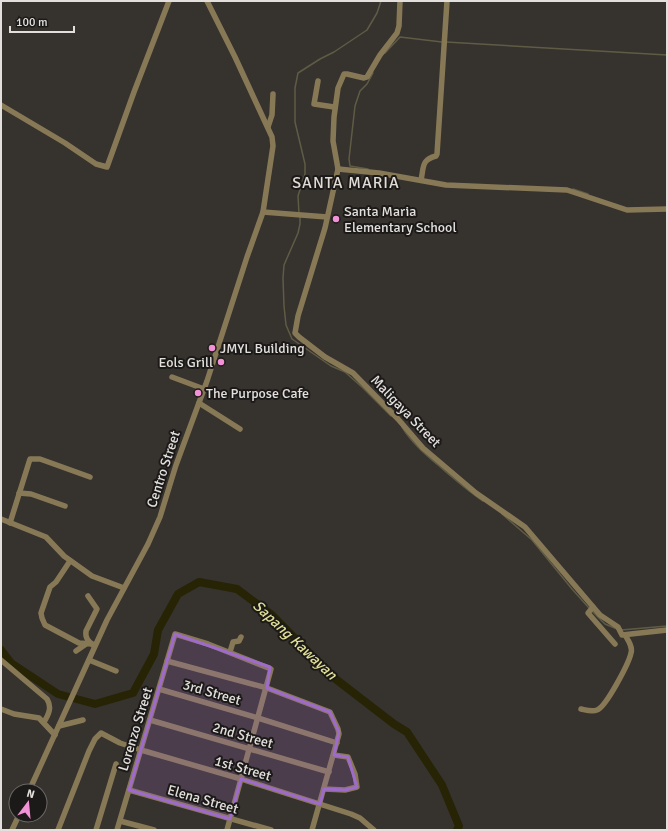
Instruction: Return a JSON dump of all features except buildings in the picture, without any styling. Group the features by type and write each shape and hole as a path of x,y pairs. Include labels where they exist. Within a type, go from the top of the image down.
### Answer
{"street":[{"path":"1,105 46,131 96,164 107,167 169,1"},
{"name":"Centro Street","path":"33,783 89,660 91,645 148,544 160,517 176,465 204,389 247,257 264,212 273,146 272,137 207,1"},
{"path":"400,1 399,26 396,36 380,55 367,77 364,78 347,74 343,75 338,88 334,107 333,136 338,169 379,173 446,185 466,187 567,190 627,210 667,209"},
{"path":"421,180 426,160 429,157 436,156 437,154 447,1"},
{"path":"318,81 314,104 334,107"},
{"path":"268,127 272,115 273,94"},
{"name":"Maligaya Street","path":"338,169 327,217 298,316 295,330 296,335 330,360 353,373 398,419 423,448 476,493 525,527 592,609 625,636"},
{"path":"264,212 327,217"},
{"path":"172,377 204,389"},
{"path":"199,402 240,429"},
{"path":"10,522 29,460 31,458 90,477"},
{"path":"19,493 31,494 65,506"},
{"path":"1,519 46,537 70,562 92,576 124,588"},
{"path":"70,562 56,582 50,587 41,613 45,624 79,642 91,645"},
{"path":"88,596 97,609 86,631 87,639 91,645"},
{"path":"592,609 588,612 590,616 615,644"},
{"path":"581,709 596,711 599,709 608,698 622,675 631,654 631,649 625,636 667,630"},
{"name":"Lorenzo Street","path":"117,830 174,635 177,634 230,652"},
{"path":"227,830 271,670 269,667 230,652 233,642 239,641 241,637"},
{"path":"76,651 91,645"},
{"path":"1,660 47,699 50,707 49,713 44,722"},
{"path":"89,660 116,671"},
{"path":"167,661 266,688 327,709 330,712 340,732 312,830"},
{"name":"3rd Street","path":"159,690 258,718 337,743"},
{"path":"1,709 14,714 38,718 44,722 55,735"},
{"path":"60,725 83,720"},
{"name":"2nd Street","path":"150,720 329,772"},
{"name":"1st Street","path":"58,830 89,751 99,734 103,734 113,740 141,750 320,804 360,818 374,830"},
{"path":"324,789 345,790 357,787 355,774 348,757 334,755"},
{"path":"96,830 116,764"},
{"name":"Elena Street","path":"129,790 271,830"},
{"path":"120,821 154,830"}],"highlighted area":[{"path":"175,634 270,667 267,688 330,712 339,732 334,755 348,757 357,787 345,790 324,789 320,804 241,779 230,819 129,790"}],"waterway":[{"path":"299,214 298,196 305,174 305,164 295,122 295,88 298,73 334,52 367,30 377,13 381,1"},
{"path":"385,53 400,37 442,42"},
{"path":"446,42 667,55"},
{"path":"368,169 350,166 349,159 355,106 360,91 367,84 373,73"},
{"path":"573,189 588,194"},
{"path":"300,217 298,233 284,265 283,278 286,325 292,339 331,366 345,372 391,416"},
{"path":"402,427 411,440 428,456 483,501"},
{"path":"502,514 532,540 589,608"},
{"name":"Sapang Kawayan","path":"1,650 11,663 58,694 95,704 133,693 154,654 158,630 178,594 199,582 237,589 272,615 333,677 394,724 407,732 442,785 459,826 457,830"},
{"path":"592,611 605,624 617,629"},
{"path":"621,630 667,626"}],"place":[{"name":"Santa Maria Elementary School","path":"336,219"},
{"name":"JMYL Building","path":"212,348"},
{"name":"Eols Grill","path":"221,362"},
{"name":"The Purpose Cafe","path":"198,393"}],"district":[{"name":"SANTA MARIA","path":"346,182"}]}
